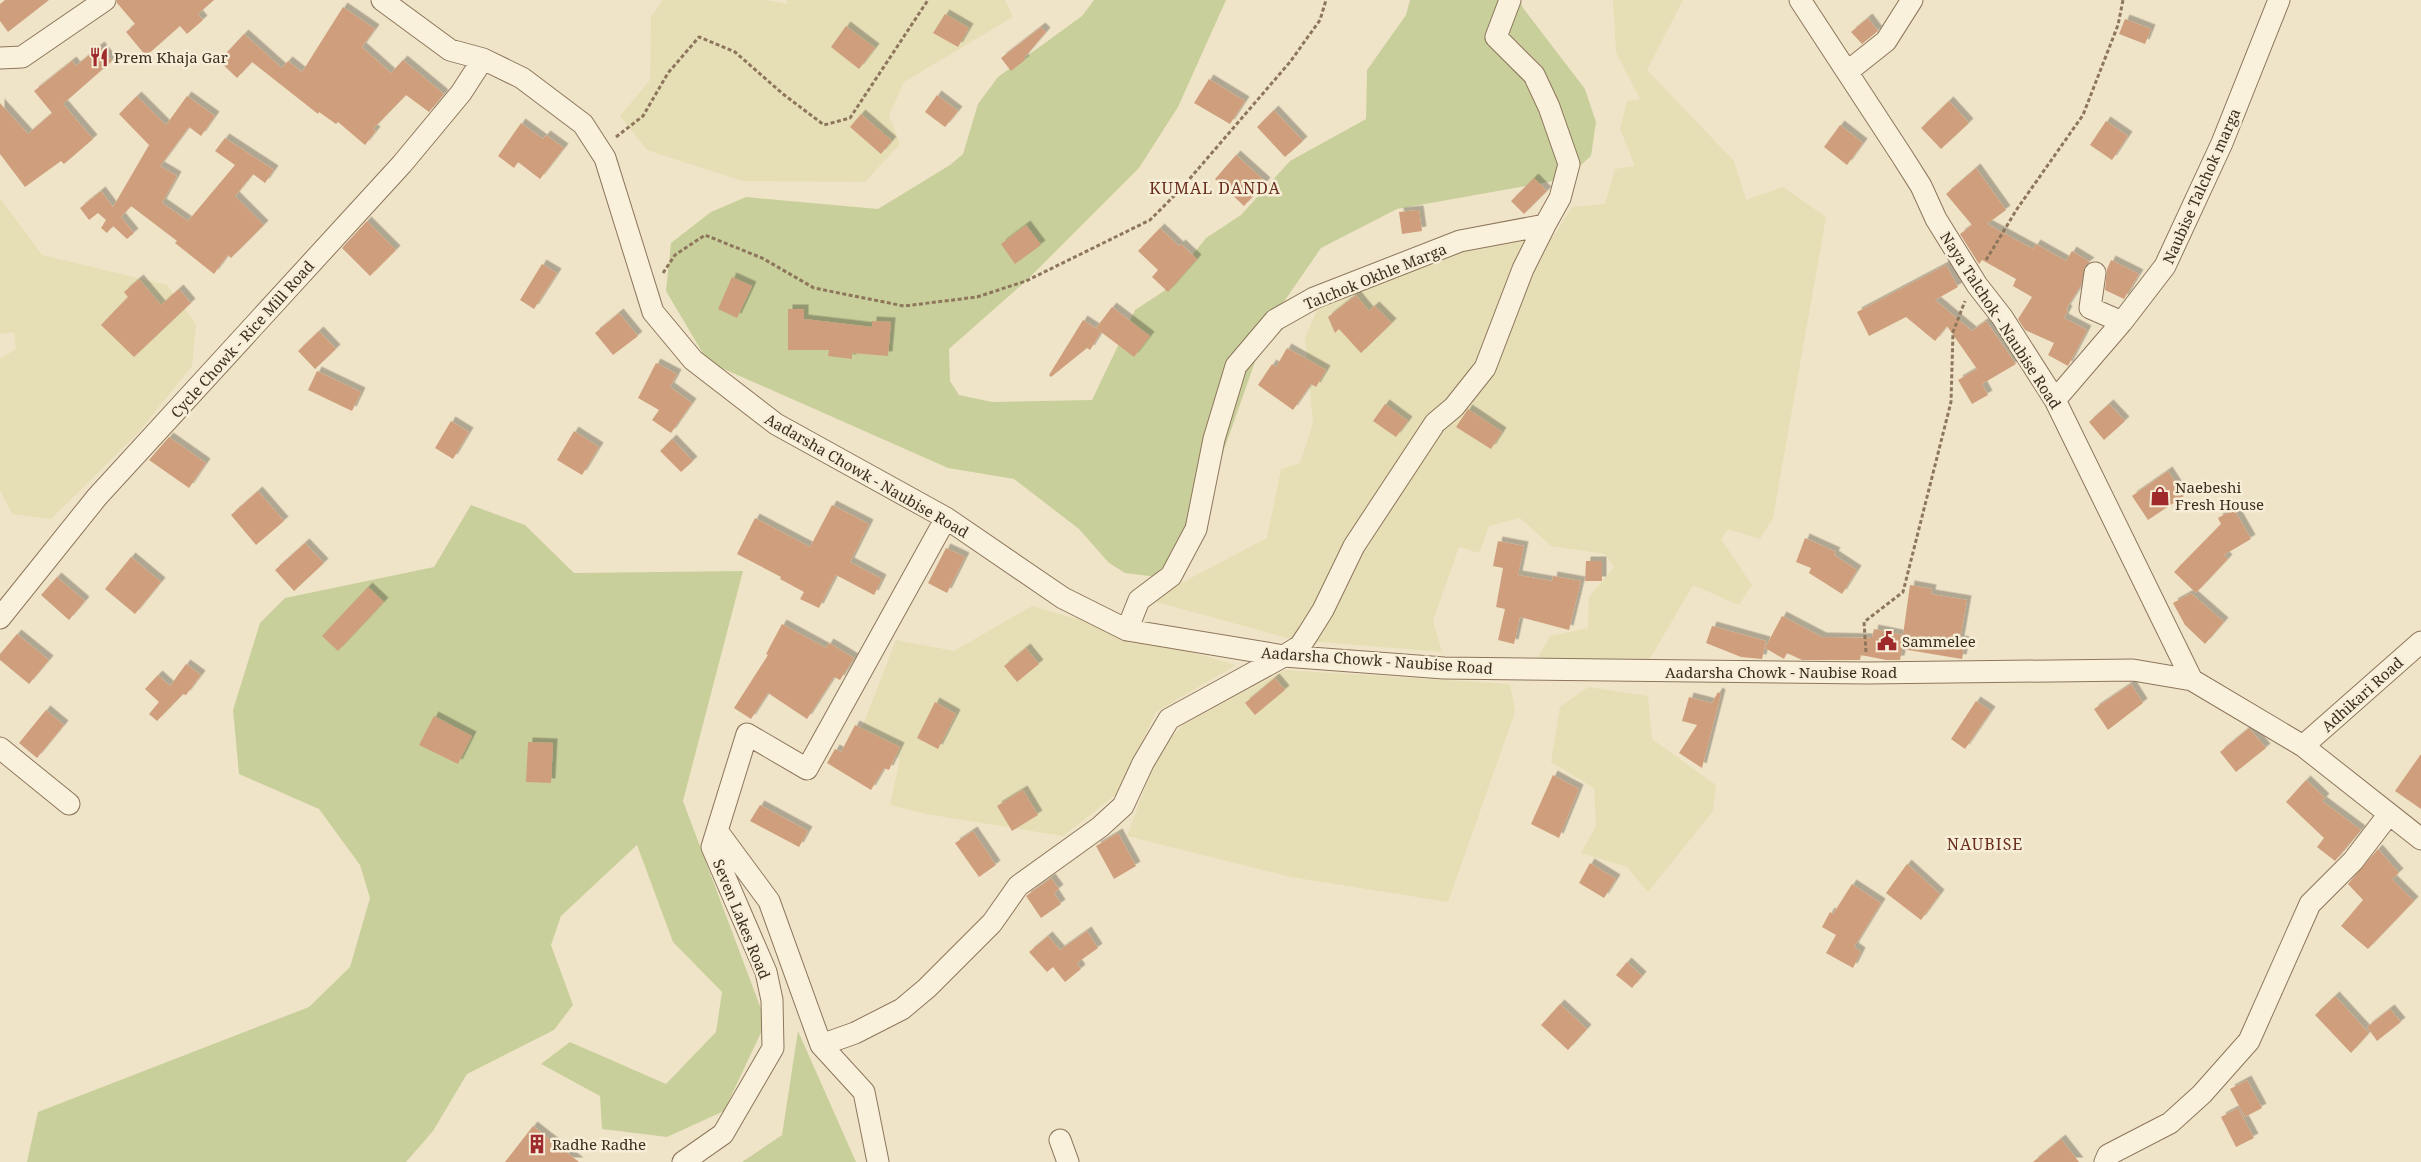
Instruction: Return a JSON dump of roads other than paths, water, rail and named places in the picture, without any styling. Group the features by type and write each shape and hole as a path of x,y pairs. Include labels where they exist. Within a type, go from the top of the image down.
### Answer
{"street":[{"path":"0,58 22,58 105,0"},
{"name":"Aadarsha Chowk - Naubise Road","path":"382,0 450,50 483,59 522,78 583,124 605,158 649,303 654,312 693,360 776,424 946,518 1063,598 1127,630 1284,656 1444,668 1868,673 2133,670 2192,680"},
{"path":"821,1045 855,1033 902,1010 992,923 1018,886 1092,833 1124,806 1143,763 1169,719 1300,646 1323,610 1354,546 1435,423 1454,407 1485,368 1523,270 1560,198 1569,164 1549,107 1534,74 1496,38 1510,0"},
{"name":"Naya Talchok - Naubise Road","path":"1800,0 1921,186 1936,219 1974,280 2002,317 2055,400 2192,680"},
{"path":"1847,72 1886,41 1912,0"},
{"name":"Naubise Talchok marga","path":"2055,400 2122,322 2165,266 2197,200 2279,0"},
{"name":"Cycle Chowk - Rice Mill Road","path":"0,618 97,497 402,164 461,93 483,59"},
{"name":"Talchok Okhle Marga","path":"1127,630 1139,600 1171,576 1196,528 1214,439 1236,366 1275,320 1314,298 1460,242 1545,225"},
{"path":"2095,273 2090,308 2122,322"},
{"name":"Seven Lakes Road","path":"683,1162 723,1134 773,1048 772,1000 766,972 712,847 747,734 807,769 946,518"},
{"name":"Adhikari Road","path":"2302,746 2421,642"},
{"path":"2192,680 2302,746 2421,839"},
{"path":"0,748 70,804"},
{"path":"2105,1162 2108,1155 2170,1123 2202,1094 2249,1042 2310,904 2353,861 2389,814"},
{"path":"718,832 769,901 821,1045 864,1092 878,1162"},
{"path":"1060,1140 1068,1162"}],"place":[{"name":"Prem Khaja Gar","path":"99,57"},
{"name":"Naebeshi Fresh House","path":"2160,496"},
{"name":"Sammelee","path":"1887,641"},
{"name":"Radhe Radhe","path":"537,1144"}],"district":[{"name":"KUMAL DANDA","path":"1215,188"},
{"name":"NAUBISE","path":"1985,844"}]}
